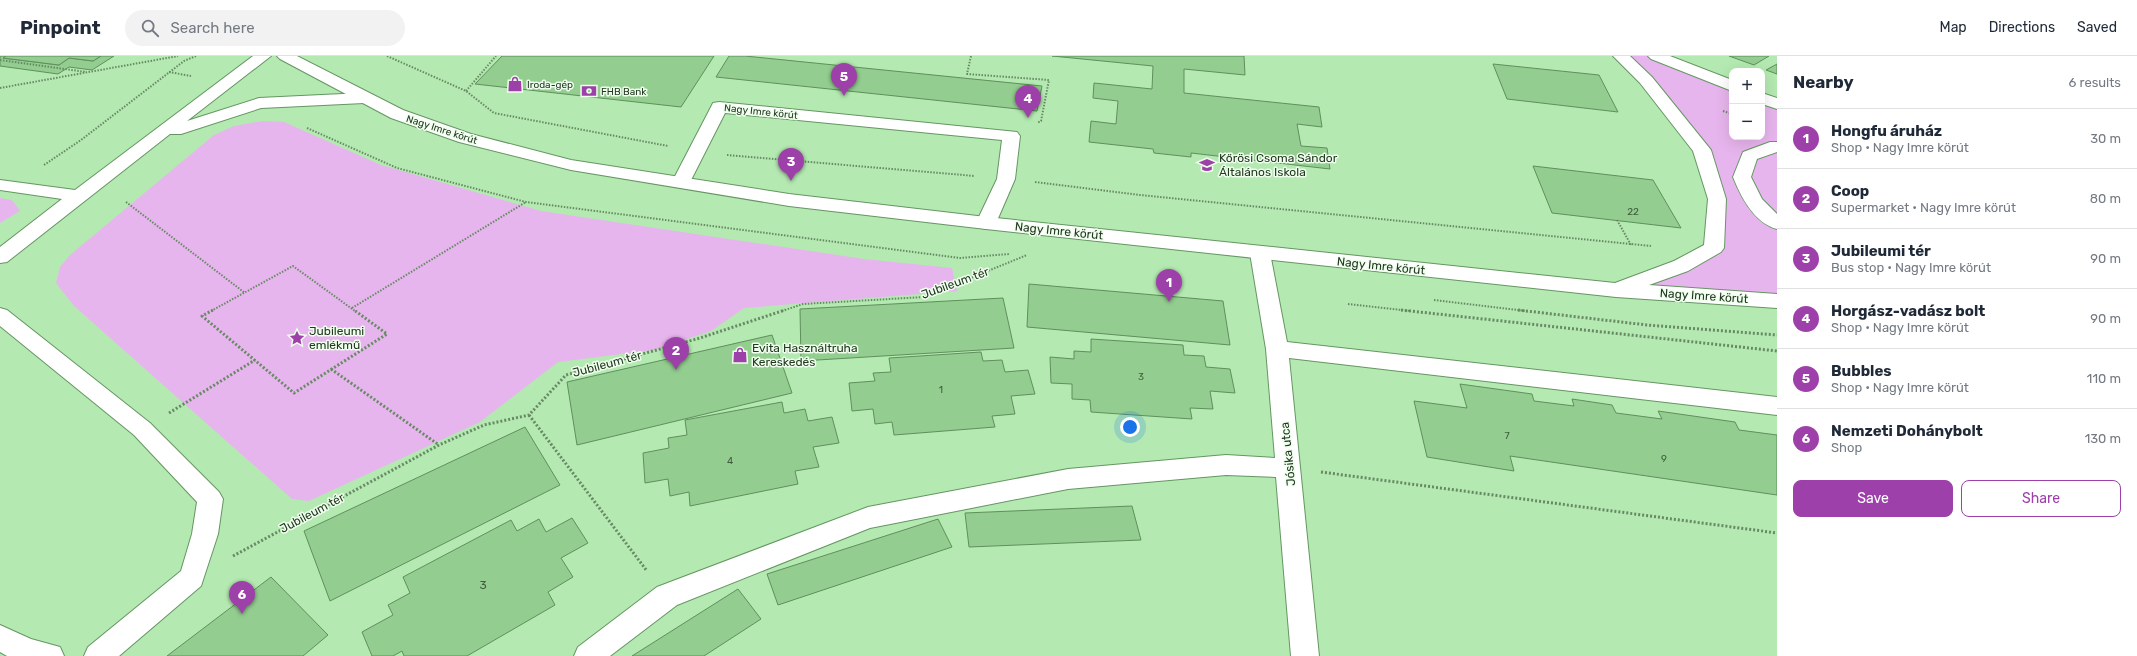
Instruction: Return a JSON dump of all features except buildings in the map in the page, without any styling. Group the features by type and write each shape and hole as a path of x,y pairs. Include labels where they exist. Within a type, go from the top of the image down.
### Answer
{"street":[{"path":"0,257 77,196 159,135 225,83 263,56"},
{"name":"Nagy Imre körút","path":"285,56 397,114 465,138 571,165 789,200 986,223 1616,290 1777,301"},
{"path":"1616,290 1682,266 1714,248 1716,199 1702,150 1646,80 1621,56"},
{"path":"1656,56 1729,85"},
{"path":"159,135 259,103 364,98"},
{"path":"1765,99 1777,104"},
{"name":"Nagy Imre körút","path":"681,182 698,152 719,107 1011,136"},
{"path":"986,223 1006,179 1011,136"},
{"path":"1777,147 1749,156 1742,177 1750,198 1777,223"},
{"path":"7,186 77,196"},
{"name":"Jósika utca","path":"1260,253 1277,349 1305,656"},
{"path":"0,315 142,429 210,499 205,534 192,578 96,656"},
{"path":"1277,349 1777,406"},
{"path":"588,656 667,596 868,518 1068,480 1226,465 1289,468"},
{"path":"0,638 27,652 50,656"}],"path":[{"path":"0,88 178,56"},
{"path":"7,186 81,140 184,61 196,56"},
{"path":"387,56 466,91 494,113 698,152 1006,179 1140,195 1631,245 1654,246"},
{"path":"466,91 496,56"},
{"path":"971,56 967,74 1049,80 1041,121 1011,136"},
{"path":"0,60 88,72"},
{"path":"305,127 397,168 526,202 960,258 1014,254"},
{"path":"126,202 244,293"},
{"path":"352,308 526,202"},
{"path":"1617,220 1631,245"},
{"name":"Jubileum tér","path":"192,578 439,445 484,425 529,414 566,375 700,338 803,304 924,296 1030,253 1022,253"},
{"path":"293,266 387,334 294,393 202,316 244,293 293,266"},
{"path":"1348,304 1777,351"},
{"path":"176,409 255,360"},
{"path":"331,369 439,445"},
{"path":"529,414 667,596"},
{"path":"1289,468 1777,533"}],"shaded area":[{"path":"1621,56 1656,56 1729,85 1729,140 1765,140 1765,99 1777,104 1777,301 1616,290 1714,248 1702,150"},
{"path":"262,121 284,122 381,165 541,211 864,259 952,268 957,291 744,308 711,331 654,350 558,362 480,422 309,501 292,499 74,306 56,283 60,267 70,255 214,135 234,126"},
{"path":"0,198 12,200 20,211 0,223"}],"place":[{"name":"Iroda-gép","path":"515,84"},
{"name":"FHB Bank","path":"589,91"},
{"name":"Bubbles","path":"844,96"},
{"name":"Horgász-vadász bolt","path":"1028,118"},
{"name":"Kőrösi Csoma Sándor Általános Iskola","path":"1207,165"},
{"name":"Jubileumi tér","path":"791,181"},
{"name":"Hongfu áruház","path":"1169,302"},
{"name":"Jubileumi emlékmű","path":"297,338"},
{"name":"Evita Használtruha Kereskedés","path":"740,355"},
{"name":"Coop","path":"676,370"},
{"name":"Nemzeti Dohánybolt","path":"242,614"}]}
